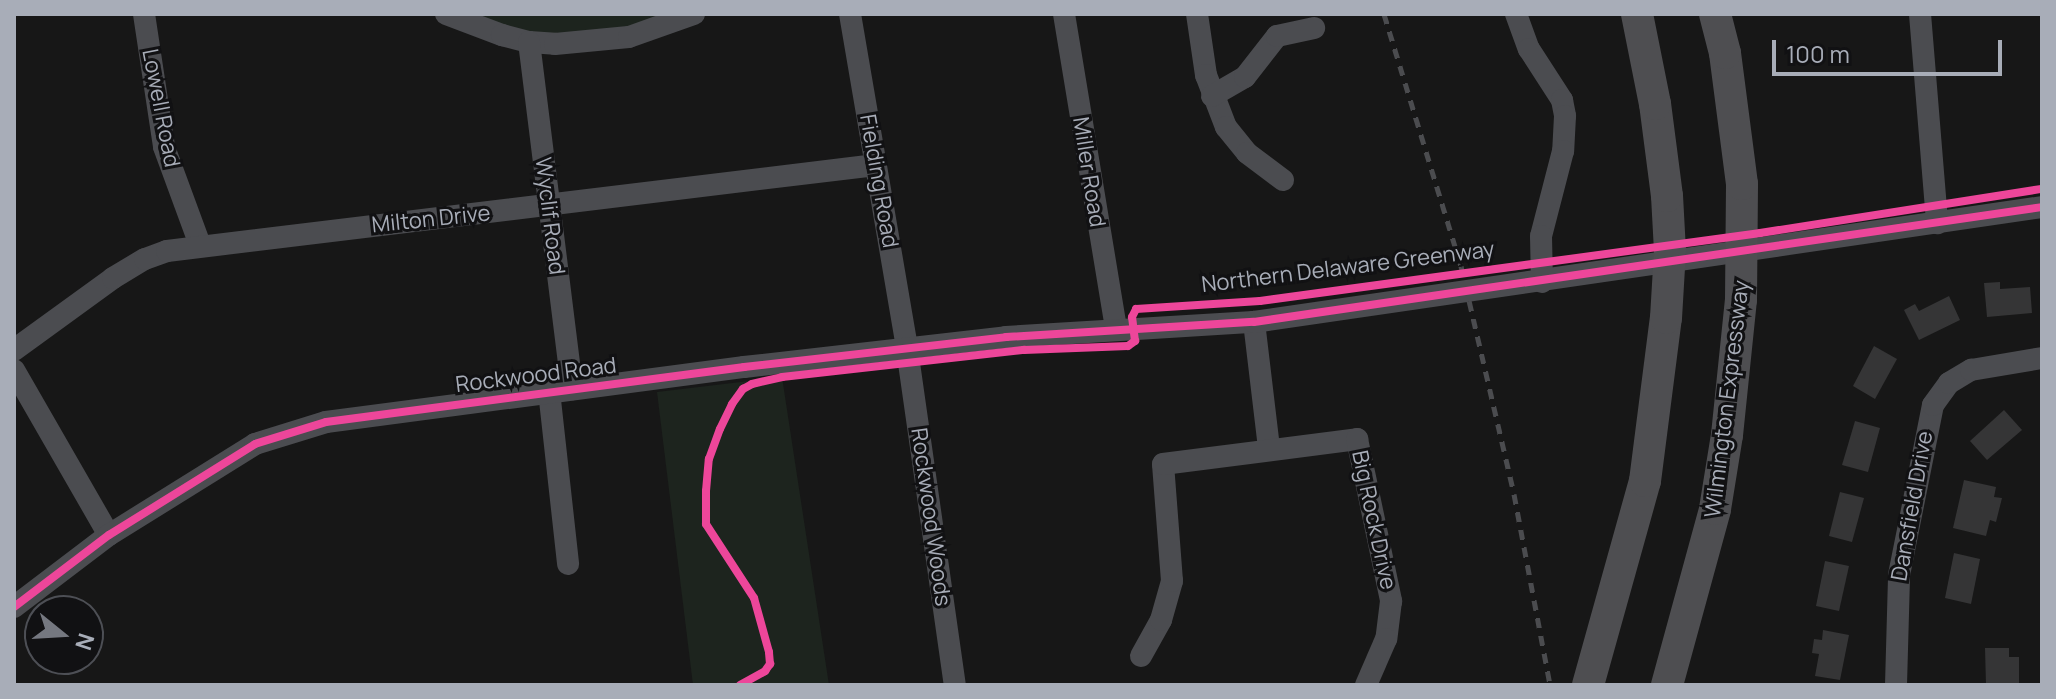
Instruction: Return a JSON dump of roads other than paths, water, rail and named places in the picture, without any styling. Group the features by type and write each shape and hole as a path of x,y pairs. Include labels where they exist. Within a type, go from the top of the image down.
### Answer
{"highway":[{"path":"1588,685 1645,481 1666,318 1670,251 1667,196 1655,104 1637,14"},
{"name":"Wilmington Expressway","path":"1667,685 1715,509 1727,435 1741,300 1742,184 1725,53 1715,14"}],"street":[{"name":"Lowell Road","path":"144,14 164,147 200,245"},
{"path":"446,14 470,26 529,42 629,37 694,14"},
{"name":"Fielding Road","path":"850,14 907,349"},
{"name":"Miller Road","path":"1064,14 1116,329"},
{"path":"1197,14 1212,96 1236,141 1283,180"},
{"path":"1516,14 1529,49 1562,100 1565,116 1563,151 1541,236 1542,282"},
{"path":"1920,14 1937,223"},
{"path":"1212,96 1245,77 1277,36 1314,28"},
{"name":"Wyclif Road","path":"529,42 548,206 568,564"},
{"name":"Milton Drive","path":"14,350 145,259 200,245 876,165"},
{"name":"Rockwood Road","path":"14,607 109,535 255,444 326,422 560,390 907,349 1116,329 1254,322 2042,207"},
{"path":"1141,656 1161,620 1172,581 1163,464 1269,448 1254,322"},
{"name":"Rockwood Woods","path":"907,349 955,685"},
{"name":"Dansfield Drive","path":"1896,685 1899,575 1933,405 1949,383 1971,370 2042,358"},
{"path":"14,370 109,535"},
{"name":"Big Rock Drive","path":"1269,448 1357,439 1391,601 1386,639 1366,685"}],"railway":[{"path":"1384,14 1461,266 1514,494 1550,685"}]}
